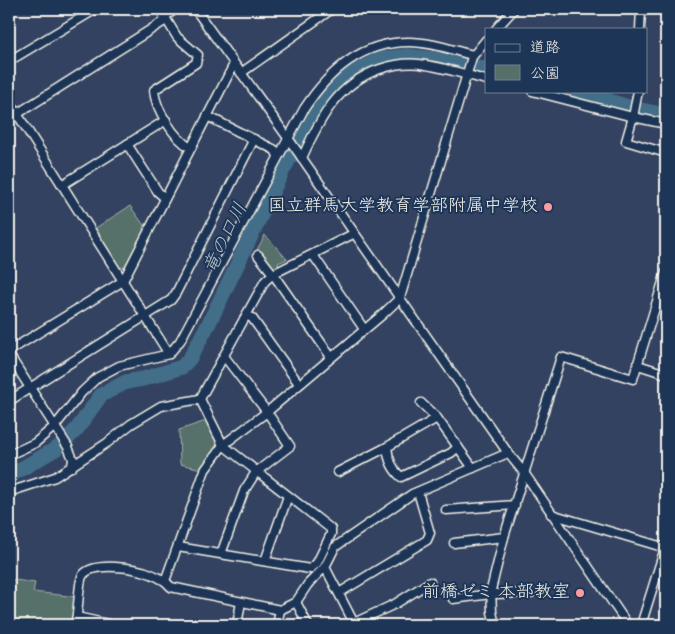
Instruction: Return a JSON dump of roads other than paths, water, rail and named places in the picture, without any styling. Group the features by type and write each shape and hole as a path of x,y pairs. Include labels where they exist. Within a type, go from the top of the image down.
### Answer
{"street":[{"path":"9,61 96,9"},
{"path":"160,9 177,37 198,55 196,63 154,90 154,100 166,120 182,143 191,148"},
{"path":"9,119 176,9"},
{"path":"195,9 289,139 353,234 524,474 628,625"},
{"path":"241,73 332,9"},
{"path":"497,28 514,9"},
{"path":"640,9 640,28"},
{"path":"165,581 205,470 223,446 267,412 400,298 472,56 485,41"},
{"path":"9,455 35,443 56,428 82,392 98,377 119,366 169,354 180,341 278,156 315,92 330,74 352,57 380,46 409,42 438,46 472,56"},
{"path":"9,351 123,281 234,64"},
{"path":"301,157 331,104 350,84 372,72 398,64 426,64 485,80"},
{"path":"536,92 666,124"},
{"path":"637,95 626,141 666,153"},
{"path":"9,101 169,354"},
{"path":"207,116 275,150 278,156"},
{"path":"62,184 166,120"},
{"path":"9,401 171,300 254,139"},
{"path":"127,144 158,192 165,198"},
{"path":"200,399 265,281 274,274 353,234"},
{"path":"258,255 274,274 331,357"},
{"path":"313,255 364,329"},
{"path":"495,625 491,594 504,537 561,357 634,379 666,272"},
{"path":"246,314 252,318 299,384"},
{"path":"9,355 68,447 73,458 72,467"},
{"path":"222,554 244,491 256,472 290,446 267,412 224,356"},
{"path":"638,365 666,374"},
{"path":"178,547 310,569 317,563 331,534 331,529 223,446 200,399"},
{"path":"9,492 55,477 107,443 131,424 161,406 200,399"},
{"path":"421,403 438,418 473,468"},
{"path":"338,472 438,418"},
{"path":"387,447 395,472 401,476 451,453 458,447"},
{"path":"113,625 76,621 79,585 83,575 93,568 121,567 150,574 165,581 171,587 280,610 296,602 308,584 325,567 335,547 418,492 508,453"},
{"path":"339,593 427,540 430,533 418,492"},
{"path":"265,561 288,496"},
{"path":"446,510 515,505"},
{"path":"551,514 666,547 641,625"},
{"path":"454,543 504,537"},
{"path":"325,567 355,624 395,604 430,582"},
{"path":"453,599 491,594 531,593"},
{"path":"237,625 241,602"},
{"path":"296,602 308,625"},
{"path":"277,625 280,610"}],"waterway":[{"name":"竜の口川","path":"9,476 59,447 77,429 101,395 126,382 143,379 182,367 190,358 209,323 283,170 318,107 338,82 381,59 407,56 454,61 485,69"},
{"name":"竜の口川","path":"581,92 631,108 666,115"}],"place":[{"name":"国立群馬大学教育学部附属中学校","path":"548,207"},
{"name":"前橋ゼミ 本部教室","path":"580,593"}]}
